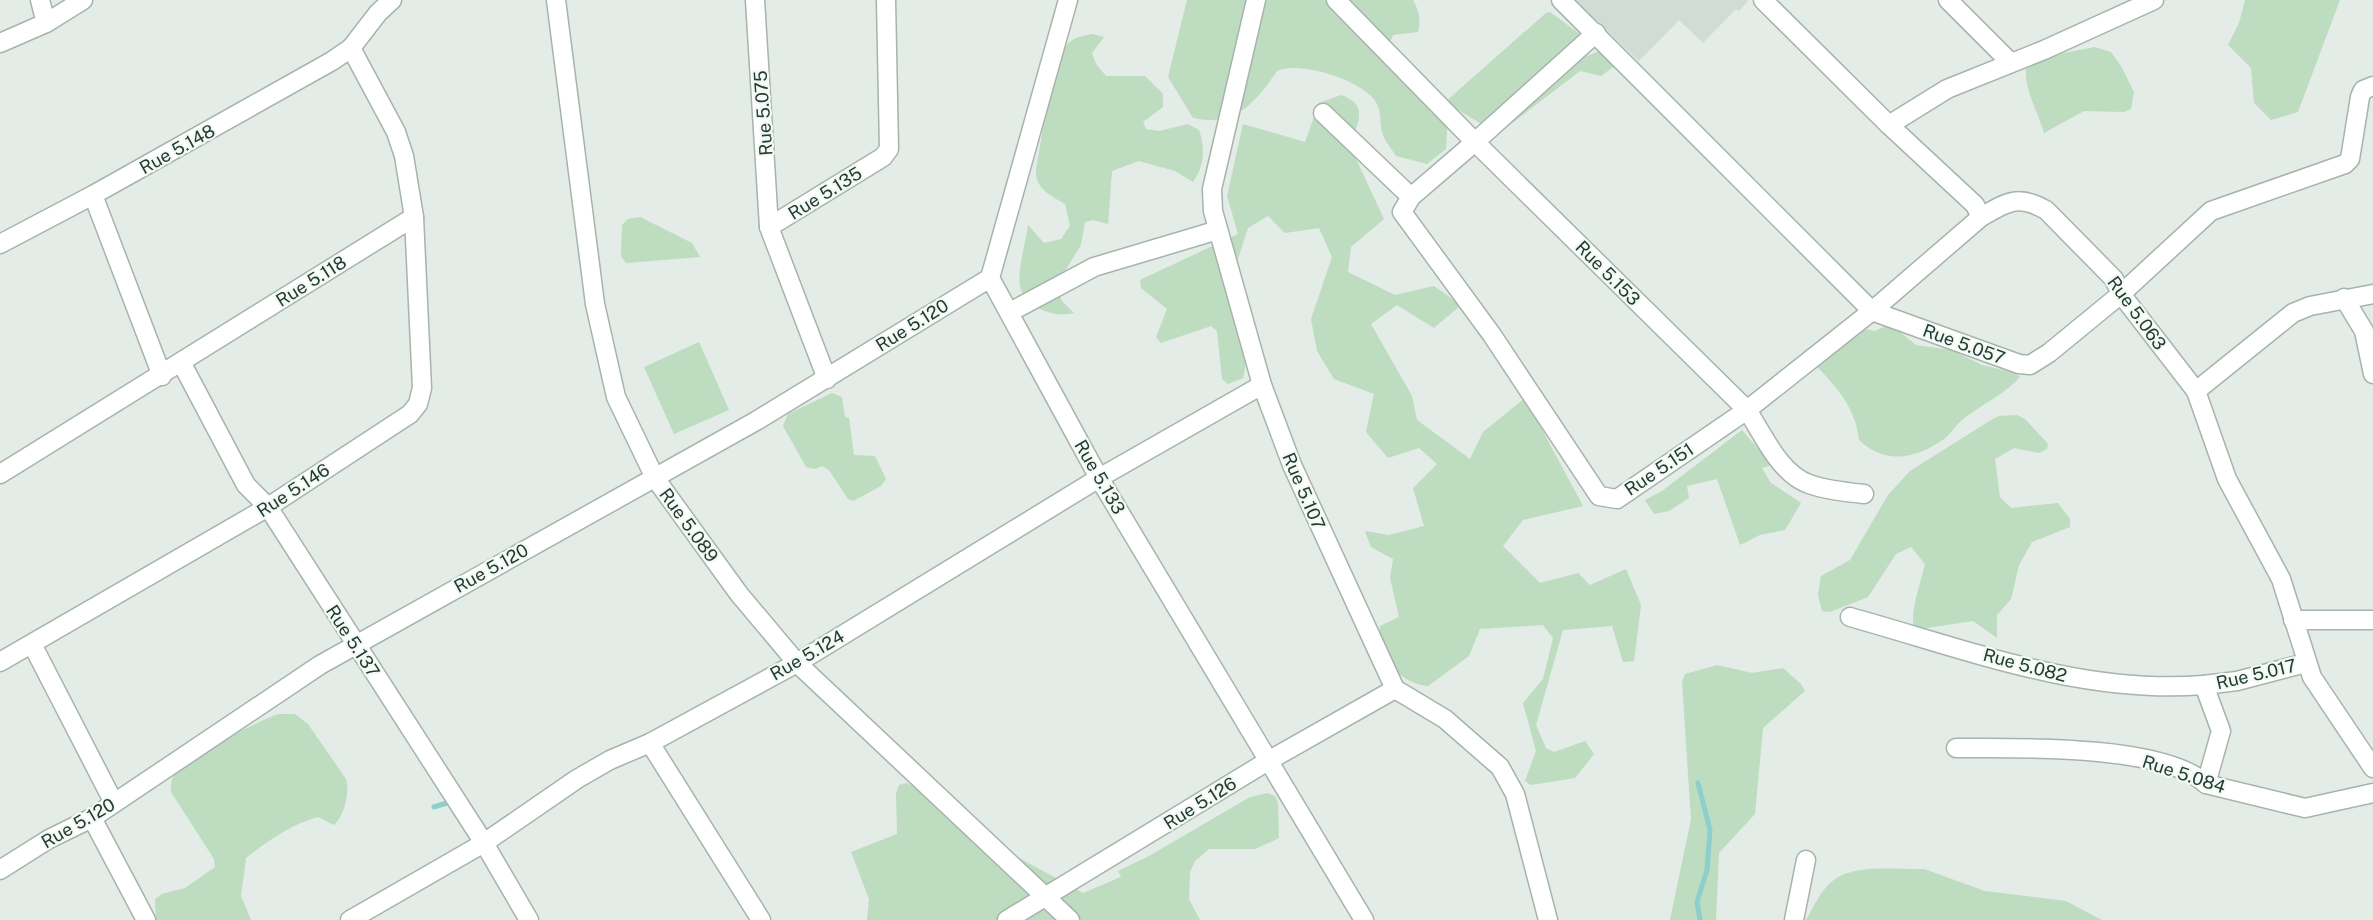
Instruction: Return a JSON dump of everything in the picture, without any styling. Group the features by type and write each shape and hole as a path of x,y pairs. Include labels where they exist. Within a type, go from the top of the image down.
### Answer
{"street":[{"path":"40,0 46,24"},
{"path":"0,43 46,24 83,0"},
{"path":"392,0 373,6 351,48 396,132 404,156 414,217"},
{"name":"Rue 5.089","path":"556,0 595,304 616,397 655,478 739,594 797,663 1070,920"},
{"name":"Rue 5.075","path":"755,0 769,227"},
{"name":"Rue 5.135","path":"827,379 769,227 883,157 889,149 886,0"},
{"path":"990,278 1068,0"},
{"name":"Rue 5.107","path":"1256,0 1212,189 1218,230 1262,385 1292,465 1395,689"},
{"name":"Rue 5.153","path":"1336,0 1475,142 1747,410 1778,459 1791,472 1807,483 1864,494"},
{"name":"Rue 5.057","path":"1561,0 1872,311 2019,364 2030,365 2049,353 2121,294 2211,211 2345,164 2350,159 2360,97 2364,90 2373,86"},
{"path":"1763,0 1889,125 1975,205 1981,217"},
{"path":"1948,0 2011,63"},
{"path":"1889,125 1947,89 2154,0"},
{"path":"1323,113 1412,197 1596,33"},
{"name":"Rue 5.148","path":"0,243 93,195 332,61 351,48"},
{"path":"93,195 162,376"},
{"name":"Rue 5.151","path":"1412,197 1402,212 1492,335 1599,496 1617,499 1747,410 1872,311 1981,217"},
{"name":"Rue 5.063","path":"1981,217 2009,201 2032,202 2046,210 2114,279 2121,294 2196,391 2227,479 2276,570 2312,677 2373,768"},
{"name":"Rue 5.118","path":"0,474 162,376 414,217"},
{"name":"Rue 5.146","path":"0,662 268,507 410,414 418,404 422,388 414,217"},
{"path":"1010,312 1094,267 1218,230"},
{"name":"Rue 5.120","path":"0,870 50,839 92,818 355,644 655,478 827,379 990,278"},
{"name":"Rue 5.133","path":"990,278 1099,478 1364,920"},
{"path":"2196,391 2293,313 2344,298 2373,294"},
{"path":"2344,298 2364,331 2373,374"},
{"name":"Rue 5.137","path":"181,362 246,485 268,507 484,843 529,920"},
{"name":"Rue 5.124","path":"350,920 484,843 577,779 610,760 650,743 797,663 1099,478 1262,385"},
{"name":"Rue 5.082","path":"1850,616 2058,675 2146,686 2204,685"},
{"path":"2293,620 2373,620"},
{"path":"32,644 114,803"},
{"name":"Rue 5.017","path":"2206,784 2221,731 2204,685 2237,681 2306,663"},
{"path":"1395,689 1445,719 1500,767 1515,794 1548,920"},
{"name":"Rue 5.126","path":"1007,920 1268,761 1395,689"},
{"path":"650,743 761,920"},
{"name":"Rue 5.084","path":"1956,748 2091,750 2156,762 2195,774 2206,784 2305,808 2373,793"},
{"path":"92,818 146,920"},
{"path":"1794,920 1806,860"}],"shaded area":[{"path":"1575,0 1748,1 1739,11 1736,9 1703,43 1679,20 1639,61"}],"green space":[{"path":"1187,0 1413,0 1419,15 1418,32 1393,35 1390,43 1448,116 1446,149 1427,164 1396,156 1383,135 1377,104 1370,96 1347,81 1301,68 1277,71 1252,102 1232,116 1208,120 1193,118 1168,77"},
{"path":"2245,0 2340,0 2298,112 2271,120 2254,103 2251,68 2228,45 2239,23"},
{"path":"1550,12 1581,35 1581,58 1603,50 1617,64 1601,76 1580,71 1498,134 1445,102 1546,13"},
{"path":"1092,34 1104,37 1092,53 1096,64 1106,76 1145,76 1163,94 1163,107 1143,122 1146,129 1159,131 1188,124 1199,130 1203,156 1200,169 1193,182 1175,171 1139,161 1112,171 1108,224 1093,220 1085,222 1081,245 1060,279 1061,300 1074,313 1050,313 1028,301 1020,286 1020,273 1028,225 1044,243 1061,239 1070,226 1065,204 1041,187 1036,171 1048,105 1062,55 1072,40"},
{"path":"2095,47 2111,52 2121,66 2134,92 2131,109 2124,112 2084,111 2044,133 2029,92 2026,67 2054,55"},
{"path":"1341,95 1356,104 1358,123 1350,146 1384,219 1351,247 1348,272 1395,295 1434,286 1461,305 1434,328 1397,305 1371,324 1412,396 1417,420 1470,459 1483,432 1525,398 1583,506 1523,520 1503,546 1540,583 1578,573 1590,585 1626,569 1641,605 1634,661 1623,662 1612,626 1563,630 1536,725 1546,748 1554,752 1585,741 1594,754 1575,778 1531,785 1525,781 1536,751 1523,703 1543,679 1553,638 1543,625 1480,629 1469,656 1428,686 1407,680 1386,658 1382,648 1380,626 1399,617 1390,578 1393,559 1371,547 1365,531 1389,535 1424,526 1413,488 1437,464 1419,448 1388,458 1366,432 1374,394 1334,379 1317,351 1311,319 1332,257 1319,228 1285,233 1268,216 1248,228 1236,265 1251,338 1243,378 1228,384 1222,379 1217,331 1211,326 1161,343 1156,337 1167,309 1141,288 1140,280 1238,234 1227,196 1243,124 1305,142 1319,103"},
{"path":"640,217 692,243 700,257 626,263 621,256 622,225 628,219"},
{"path":"1890,324 1916,345 1951,350 1982,365 2015,373 2020,377 2007,389 1963,419 1944,439 1933,446 1912,455 1890,456 1879,453 1859,440 1854,417 1843,397 1812,362 1860,328 1875,331"},
{"path":"699,342 729,410 674,434 644,367"},
{"path":"832,393 842,397 845,417 849,418 854,455 875,456 886,479 881,486 853,501 848,499 829,470 822,466 815,469 806,467 783,426 788,414"},
{"path":"2017,415 2025,419 2048,444 2047,449 2039,453 2014,448 1995,459 2000,497 2011,508 2058,503 2070,519 2070,527 2032,542 2019,565 2011,599 1997,615 1997,638 1973,621 1914,630 1914,606 1925,564 1911,547 1896,554 1868,597 1830,612 1822,611 1818,595 1821,576 1850,560 1888,495 1910,471 1991,420 1999,416"},
{"path":"1742,430 1772,465 1762,468 1770,482 1801,503 1785,530 1760,535 1740,545 1717,479 1687,486 1689,498 1669,511 1654,514 1645,500 1662,491"},
{"path":"1717,665 1752,673 1783,668 1801,684 1805,691 1763,728 1755,814 1719,853 1716,920 1670,920 1691,819 1682,682 1685,674"},
{"path":"279,714 295,714 308,724 346,779 347,797 341,816 334,825 318,817 298,824 271,839 246,858 241,896 251,920 156,920 155,899 162,894 185,888 215,867 214,859 171,792 175,772 183,764 225,739"},
{"path":"907,783 940,801 970,831 1083,893 1121,877 1118,871 1149,856 1250,797 1267,793 1275,796 1278,803 1279,838 1255,849 1209,849 1195,861 1190,872 1189,899 1200,920 867,920 869,899 851,852 897,834 896,793 899,785"},
{"path":"1924,869 1985,891 2066,901 2102,920 1806,920 1822,892 1838,877 1861,870"}],"waterway":[{"path":"1698,783 1710,830 1707,870 1697,902 1700,920"},
{"path":"434,807 453,801"}]}
